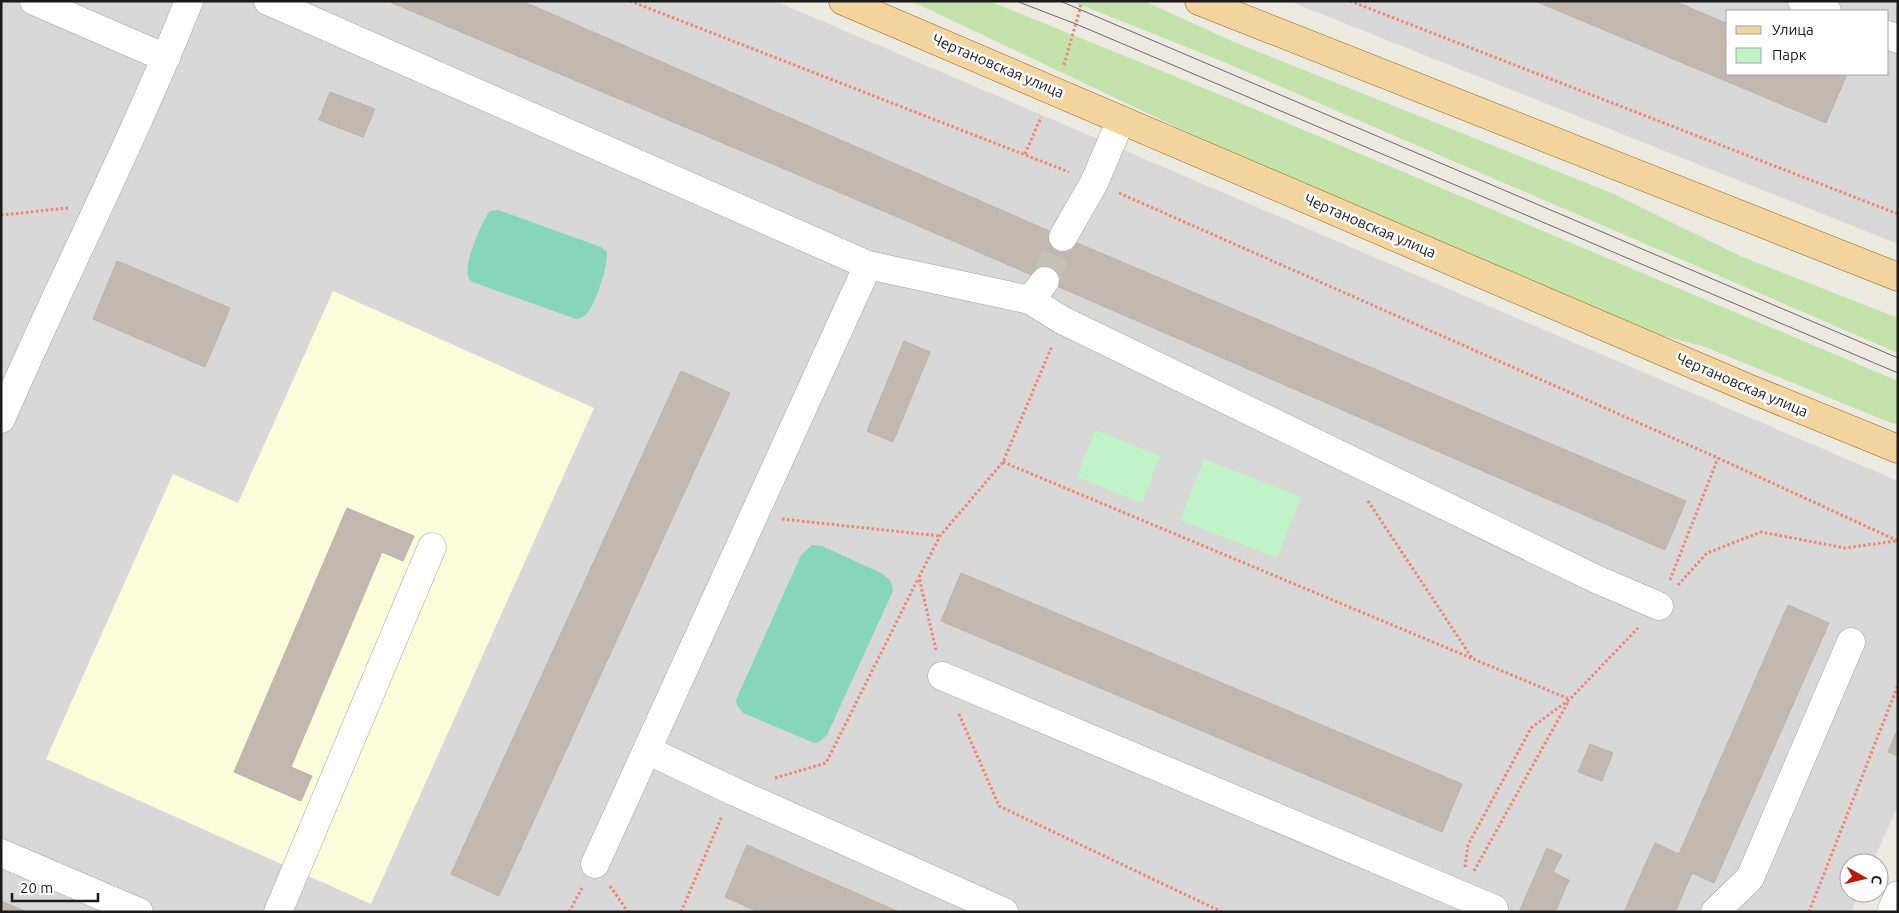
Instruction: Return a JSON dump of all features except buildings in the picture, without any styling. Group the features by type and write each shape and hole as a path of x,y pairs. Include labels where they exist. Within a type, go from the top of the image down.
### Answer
{"main road":[{"name":"Чертановская улица","path":"843,1 1053,89 1121,120 1748,388 1898,449"},
{"path":"1199,1 1898,277"}],"street":[{"path":"34,1 166,58"},
{"path":"1,419 43,322 166,58 188,1"},
{"path":"268,1 868,266 1037,290 1062,320 1596,579 1659,606"},
{"path":"1802,1 1824,10"},
{"path":"1063,237 1094,183 1121,120"},
{"path":"595,864 868,266"},
{"path":"278,912 432,547"},
{"path":"1715,912 1750,878 1851,642"},
{"path":"942,676 1494,909 1493,912"},
{"path":"647,750 733,791 1004,912"},
{"path":"1,853 139,912"},
{"path":"1890,912 1898,895"}],"path":[{"path":"630,1 1094,183 1718,458 1897,541"},
{"path":"1061,73 1081,1"},
{"path":"1350,1 1898,214"},
{"path":"1,215 98,206"},
{"path":"681,912 733,791 826,763 940,536 1003,462 1062,320"},
{"path":"1659,606 1718,458"},
{"path":"1003,462 1570,699"},
{"path":"1373,471 1367,500 1472,658"},
{"path":"809,521 940,536"},
{"path":"1461,895 1468,845 1531,728 1570,699 1659,606 1706,553 1761,532 1844,548 1897,541"},
{"path":"919,577 942,676 999,806 1222,912"},
{"path":"1809,912 1898,685"},
{"path":"1461,895 1570,699"}],"shaded area":[{"path":"1,1 775,1 1898,481 1898,806 1877,853 1839,853 1839,903 1855,903 1851,912 1,912"},
{"path":"1289,1 1898,1 1898,244"},
{"path":"333,291 594,408 371,904 46,759 173,474 238,503"}],"green space":[{"path":"911,1 989,1 1221,95 1898,381 1898,424 1891,423 1705,347 1603,320 1206,141"},
{"path":"1071,1 1144,1 1234,42 1614,194 1740,256 1898,318 1898,353 1226,63"},
{"path":"498,210 601,247 607,252 606,266 601,285 586,315 576,319 470,280 467,269 474,242 490,211"},
{"path":"1095,430 1160,456 1142,503 1077,477"},
{"path":"1204,459 1301,497 1277,558 1180,520"},
{"path":"812,545 822,546 883,574 891,581 893,591 827,735 819,742 814,743 743,713 736,700 801,555"}],"tunnel":[{"path":"1045,281 1063,237"}],"tram line":[{"path":"1016,1 1076,24 1898,373"},
{"path":"1060,1 1898,358"}]}
